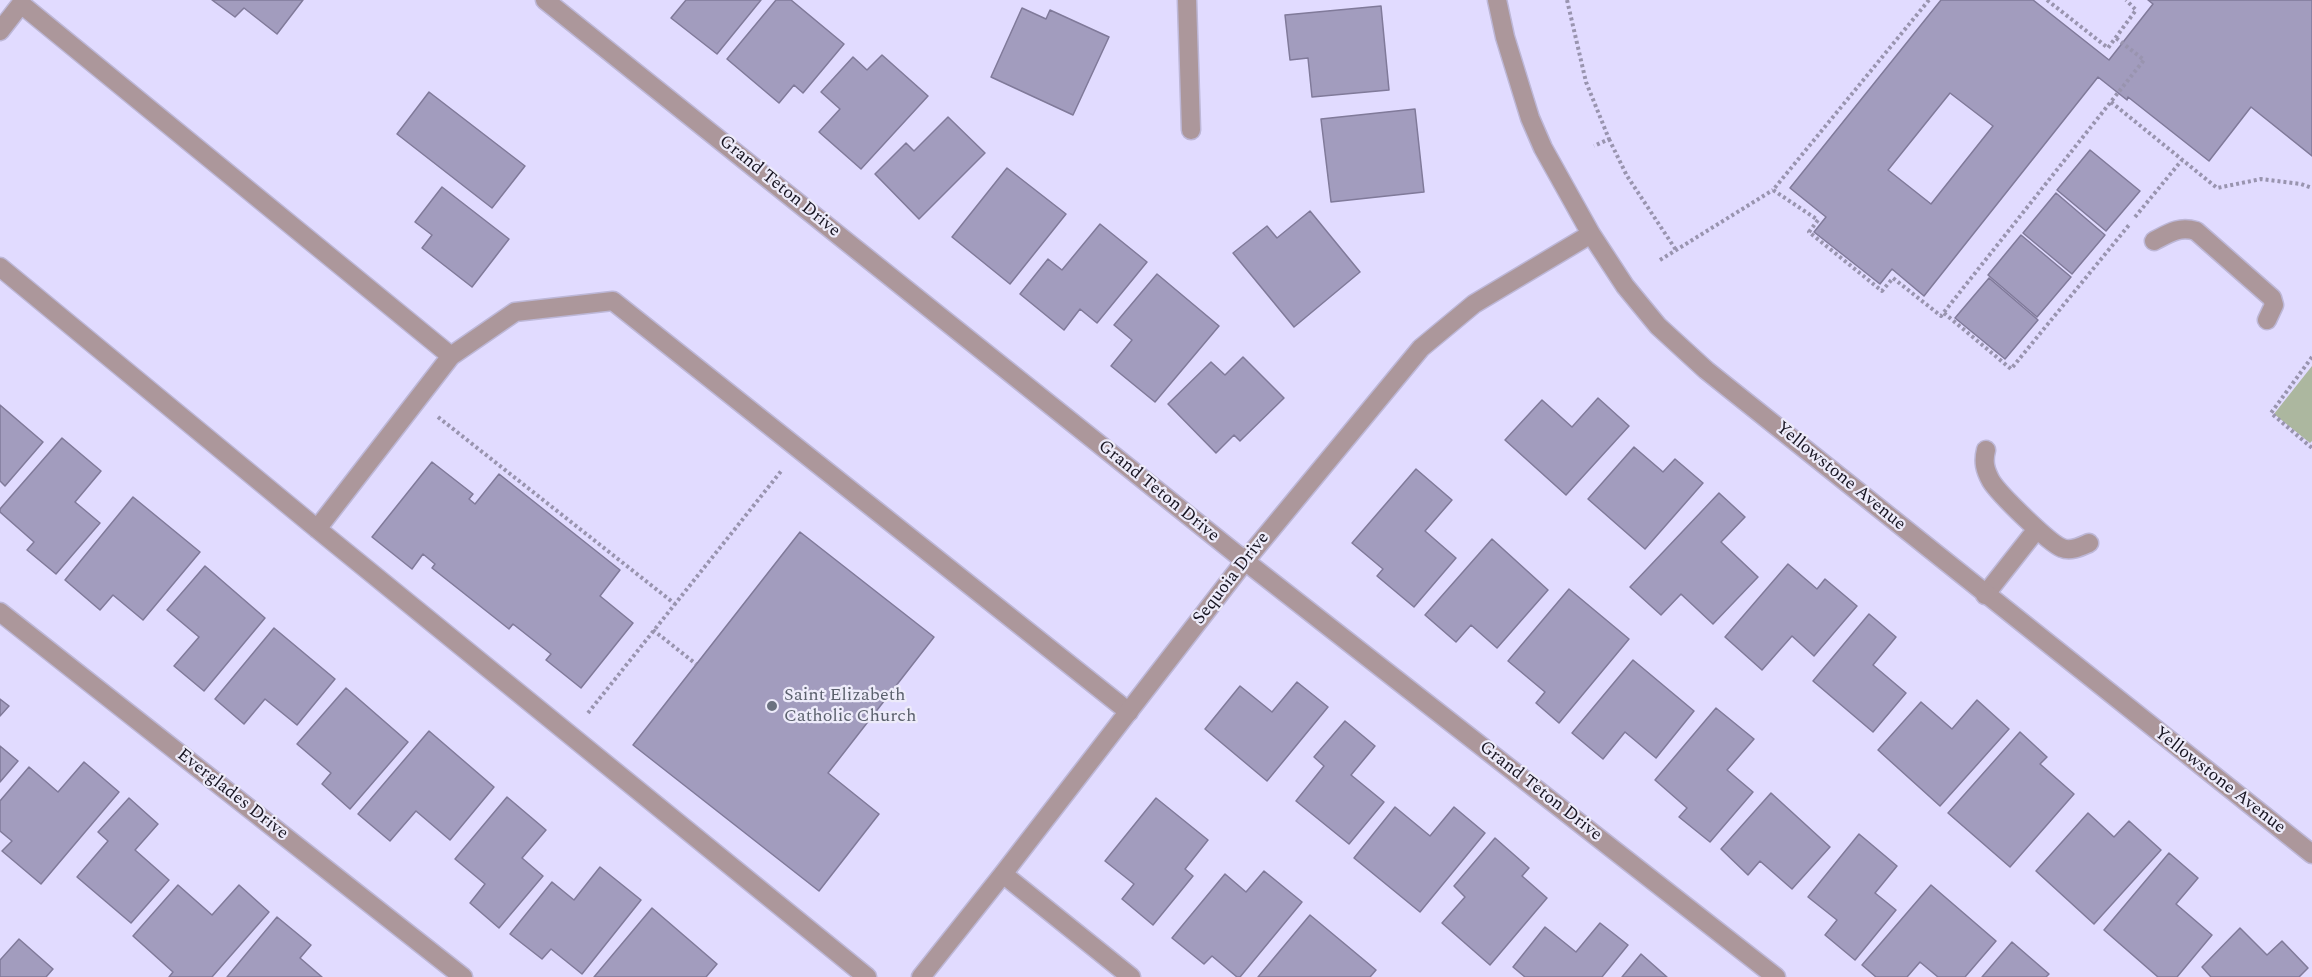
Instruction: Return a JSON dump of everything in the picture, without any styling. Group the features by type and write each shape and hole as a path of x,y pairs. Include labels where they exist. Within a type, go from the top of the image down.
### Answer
{"street":[{"name":"Grand Teton Drive","path":"545,0 1245,561 1776,977"},
{"path":"1187,0 1191,130"},
{"name":"Yellowstone Avenue","path":"1497,0 1505,37 1530,118 1543,148 1591,234 1625,286 1658,326 1690,355 1986,595 2312,854"},
{"path":"0,31 21,4 451,356"},
{"path":"2154,241 2185,227 2196,231 2272,298 2274,305 2267,320"},
{"name":"Sequoia Drive","path":"921,977 1245,561 1421,348 1474,304 1591,234"},
{"path":"0,267 317,529 867,977"},
{"path":"317,529 451,356 515,312 613,301 1129,712"},
{"path":"1986,450 1983,462 1992,483 2037,529 2061,548 2068,550 2089,543"},
{"path":"1986,595 2037,529"},
{"name":"Everglades Drive","path":"0,612 463,977"},
{"path":"1003,874 1131,977"}],"path":[{"path":"1567,0 1586,82 1609,139 1627,176 1676,250"},
{"path":"1660,260 1773,190 1929,0"},
{"path":"2047,0 2108,48 2136,10 2126,0"},
{"path":"1944,314 2144,60 2115,38"},
{"path":"2111,102 2217,188 2262,179 2301,184 2312,188"},
{"path":"1594,146 1609,139"},
{"path":"1773,190 1818,220 1809,232 1882,291 1893,278 1941,316 1944,314 2011,369 2182,160"},
{"path":"2312,357 2271,413 2312,448"},
{"path":"437,416 675,604"},
{"path":"582,720 786,465"},
{"path":"653,630 696,664"}],"green space":[{"path":"2312,366 2312,441 2310,443 2274,414"}],"building":[{"path":"212,0 303,0 277,34 244,8 235,17"},
{"path":"686,0 761,0 717,54 671,18"},
{"path":"776,0 791,0 844,44 803,93 794,85 779,103 727,59"},
{"path":"1941,0 2033,0 2109,60 2153,4 2148,0 2312,0 2312,156 2251,107 2209,161 2128,97 2127,100 2098,77 1924,296 1892,269 1880,284 1814,232 1826,217 1790,188","holes":["1950,93 1993,126 1931,204 1888,170"]},
{"path":"1381,6 1389,90 1312,97 1308,58 1290,60 1285,15"},
{"path":"1022,8 1046,19 1050,10 1109,37 1073,115 991,77"},
{"path":"882,55 928,96 861,169 819,132 840,109 821,92 853,57 867,70"},
{"path":"429,92 525,166 492,208 397,134"},
{"path":"1415,109 1424,192 1331,202 1321,119"},
{"path":"948,117 985,153 919,219 875,174 906,143 914,151"},
{"path":"2090,150 2140,191 2106,231 2057,190"},
{"path":"1007,168 1066,214 1010,284 952,237"},
{"path":"442,187 509,239 472,287 422,248 432,235 415,222"},
{"path":"2056,193 2105,235 2072,274 2023,233"},
{"path":"1310,211 1360,272 1294,327 1233,253 1267,226 1277,238"},
{"path":"1100,224 1147,262 1097,323 1080,309 1064,330 1020,294 1048,259 1062,270"},
{"path":"2021,235 2071,277 2037,317 1988,275"},
{"path":"1157,274 1219,326 1155,402 1111,366 1132,340 1114,325"},
{"path":"1989,278 2038,320 2005,359 1955,318"},
{"path":"1243,357 1284,398 1240,441 1234,435 1216,453 1168,404 1211,362 1225,375"},
{"path":"1598,398 1629,426 1566,495 1505,440 1542,400 1572,427"},
{"path":"0,405 43,442 5,486 0,481"},
{"path":"62,438 101,471 75,502 100,523 56,574 27,550 34,542 0,512 0,509"},
{"path":"1634,447 1663,472 1675,459 1703,483 1645,549 1588,499"},
{"path":"432,462 473,494 469,499 475,504 499,474 620,570 600,596 633,623 581,688 546,660 551,654 513,624 509,629 432,568 435,564 423,554 412,569 372,537"},
{"path":"1416,469 1452,500 1425,531 1456,558 1414,607 1377,576 1383,569 1352,543"},
{"path":"1719,493 1745,517 1721,542 1758,577 1713,624 1681,594 1661,615 1630,587"},
{"path":"133,497 200,552 143,620 113,595 100,610 65,580"},
{"name":"Saint Elizabeth Catholic Church","path":"800,532 934,637 828,773 879,814 819,891 633,745"},
{"path":"1492,539 1548,590 1497,648 1471,625 1456,642 1425,615"},
{"path":"1788,564 1817,589 1825,579 1857,606 1814,656 1792,636 1762,670 1725,637"},
{"path":"205,566 265,618 204,691 174,666 199,637 167,610"},
{"path":"1569,589 1629,639 1559,723 1536,703 1545,692 1508,661"},
{"path":"1869,614 1896,637 1873,665 1906,693 1873,732 1813,681"},
{"path":"274,628 335,679 297,725 265,699 244,724 215,699"},
{"path":"1633,660 1694,711 1656,758 1625,732 1603,759 1572,733"},
{"path":"1297,682 1328,707 1267,781 1205,729 1240,686 1272,712"},
{"path":"346,688 408,742 350,809 322,784 331,773 297,744"},
{"path":"0,699 9,706 0,716"},
{"path":"1977,700 2009,729 1940,806 1878,750 1921,702 1952,729"},
{"path":"1716,708 1754,739 1727,770 1753,792 1710,842 1679,817 1687,808 1655,780"},
{"path":"1345,721 1375,746 1351,775 1384,802 1349,844 1296,801 1324,766 1314,757"},
{"path":"429,731 494,787 450,840 416,811 390,841 358,814"},
{"path":"2020,732 2047,757 2040,764 2074,794 2010,867 1948,813"},
{"path":"0,746 18,761 0,782"},
{"path":"84,762 119,792 41,884 2,851 12,841 0,831 0,801 29,767 58,792"},
{"path":"1771,793 1830,847 1792,889 1760,861 1748,875 1721,849"},
{"path":"507,797 546,830 522,858 543,876 499,928 470,903 485,884 455,859"},
{"path":"129,798 158,824 135,850 169,880 131,923 77,877 108,841 98,832"},
{"path":"1156,798 1208,840 1185,869 1193,876 1153,925 1122,899 1134,884 1105,861"},
{"path":"1395,807 1430,836 1454,807 1485,833 1420,912 1354,858"},
{"path":"2088,813 2114,837 2129,821 2161,850 2094,924 2036,871"},
{"path":"1859,834 1897,866 1875,893 1896,910 1855,960 1825,935 1837,920 1808,897"},
{"path":"1495,838 1529,868 1522,876 1547,898 1490,965 1442,923 1465,897 1454,886"},
{"path":"2169,853 2198,878 2176,904 2212,935 2177,977 2158,977 2104,930"},
{"path":"600,867 641,900 582,974 551,949 542,959 510,934 552,882 574,900"},
{"path":"1264,871 1302,902 1240,977 1237,977 1212,956 1204,964 1172,938 1225,874 1246,892"},
{"path":"178,885 212,915 239,885 269,912 212,977 169,977 173,972 133,936"},
{"path":"1931,885 1996,941 1965,977 1938,977 1920,962 1907,977 1876,977 1862,965"},
{"path":"652,908 717,964 706,977 594,977"},
{"path":"1310,915 1376,970 1370,977 1258,977"},
{"path":"277,917 311,945 300,958 322,977 227,977"},
{"path":"1600,923 1628,945 1602,977 1525,977 1513,967 1545,927 1576,952"},
{"path":"2240,928 2267,955 2282,941 2308,968 2299,977 2211,977 2202,967"},
{"path":"19,939 53,969 46,977 0,977 0,960"},
{"path":"2012,942 2049,974 2046,977 1982,977"},
{"path":"1641,954 1667,977 1622,977"}],"place":[{"name":"Saint Elizabeth Catholic Church","path":"772,706"}]}
